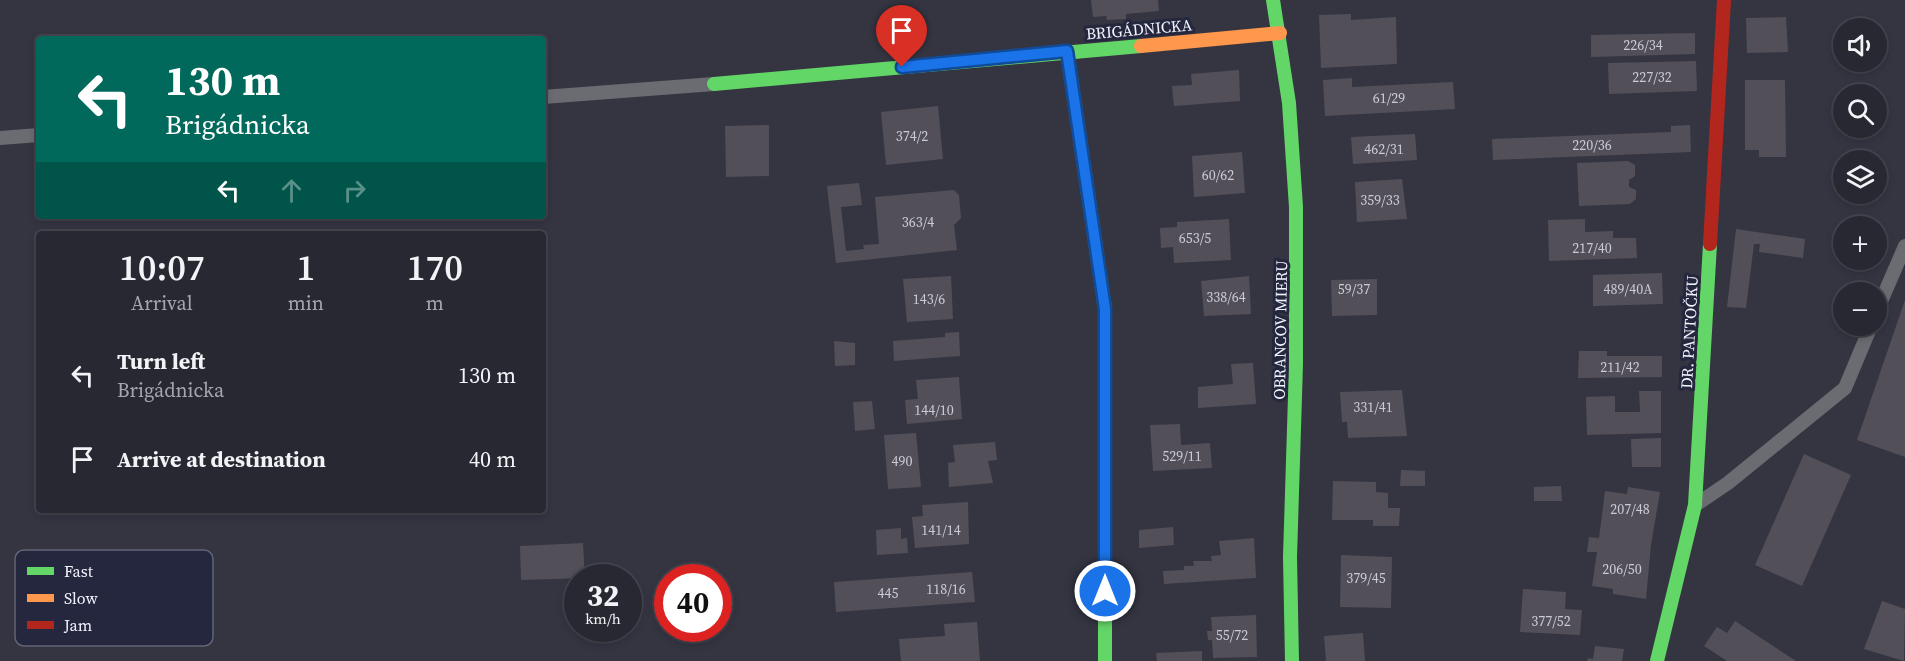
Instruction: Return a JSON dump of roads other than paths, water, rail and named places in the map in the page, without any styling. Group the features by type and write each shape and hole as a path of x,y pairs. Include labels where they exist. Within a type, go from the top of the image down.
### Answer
{"street":[{"name":"OBRANCOV MIERU","path":"1273,0 1280,33 1295,173 1297,252 1295,412 1290,556 1292,661"},
{"name":"DR. PANTOČKU","path":"1657,661 1695,505 1724,0"},
{"name":"BRIGÁDNICKA","path":"714,84 1280,33"},
{"path":"1067,51 1105,309 1105,661"}],"lane":[{"path":"546,97 714,84"},
{"path":"0,138 36,135"},
{"path":"1887,288 1905,246"},
{"path":"1695,505 1728,483 1845,388 1867,336"}]}
